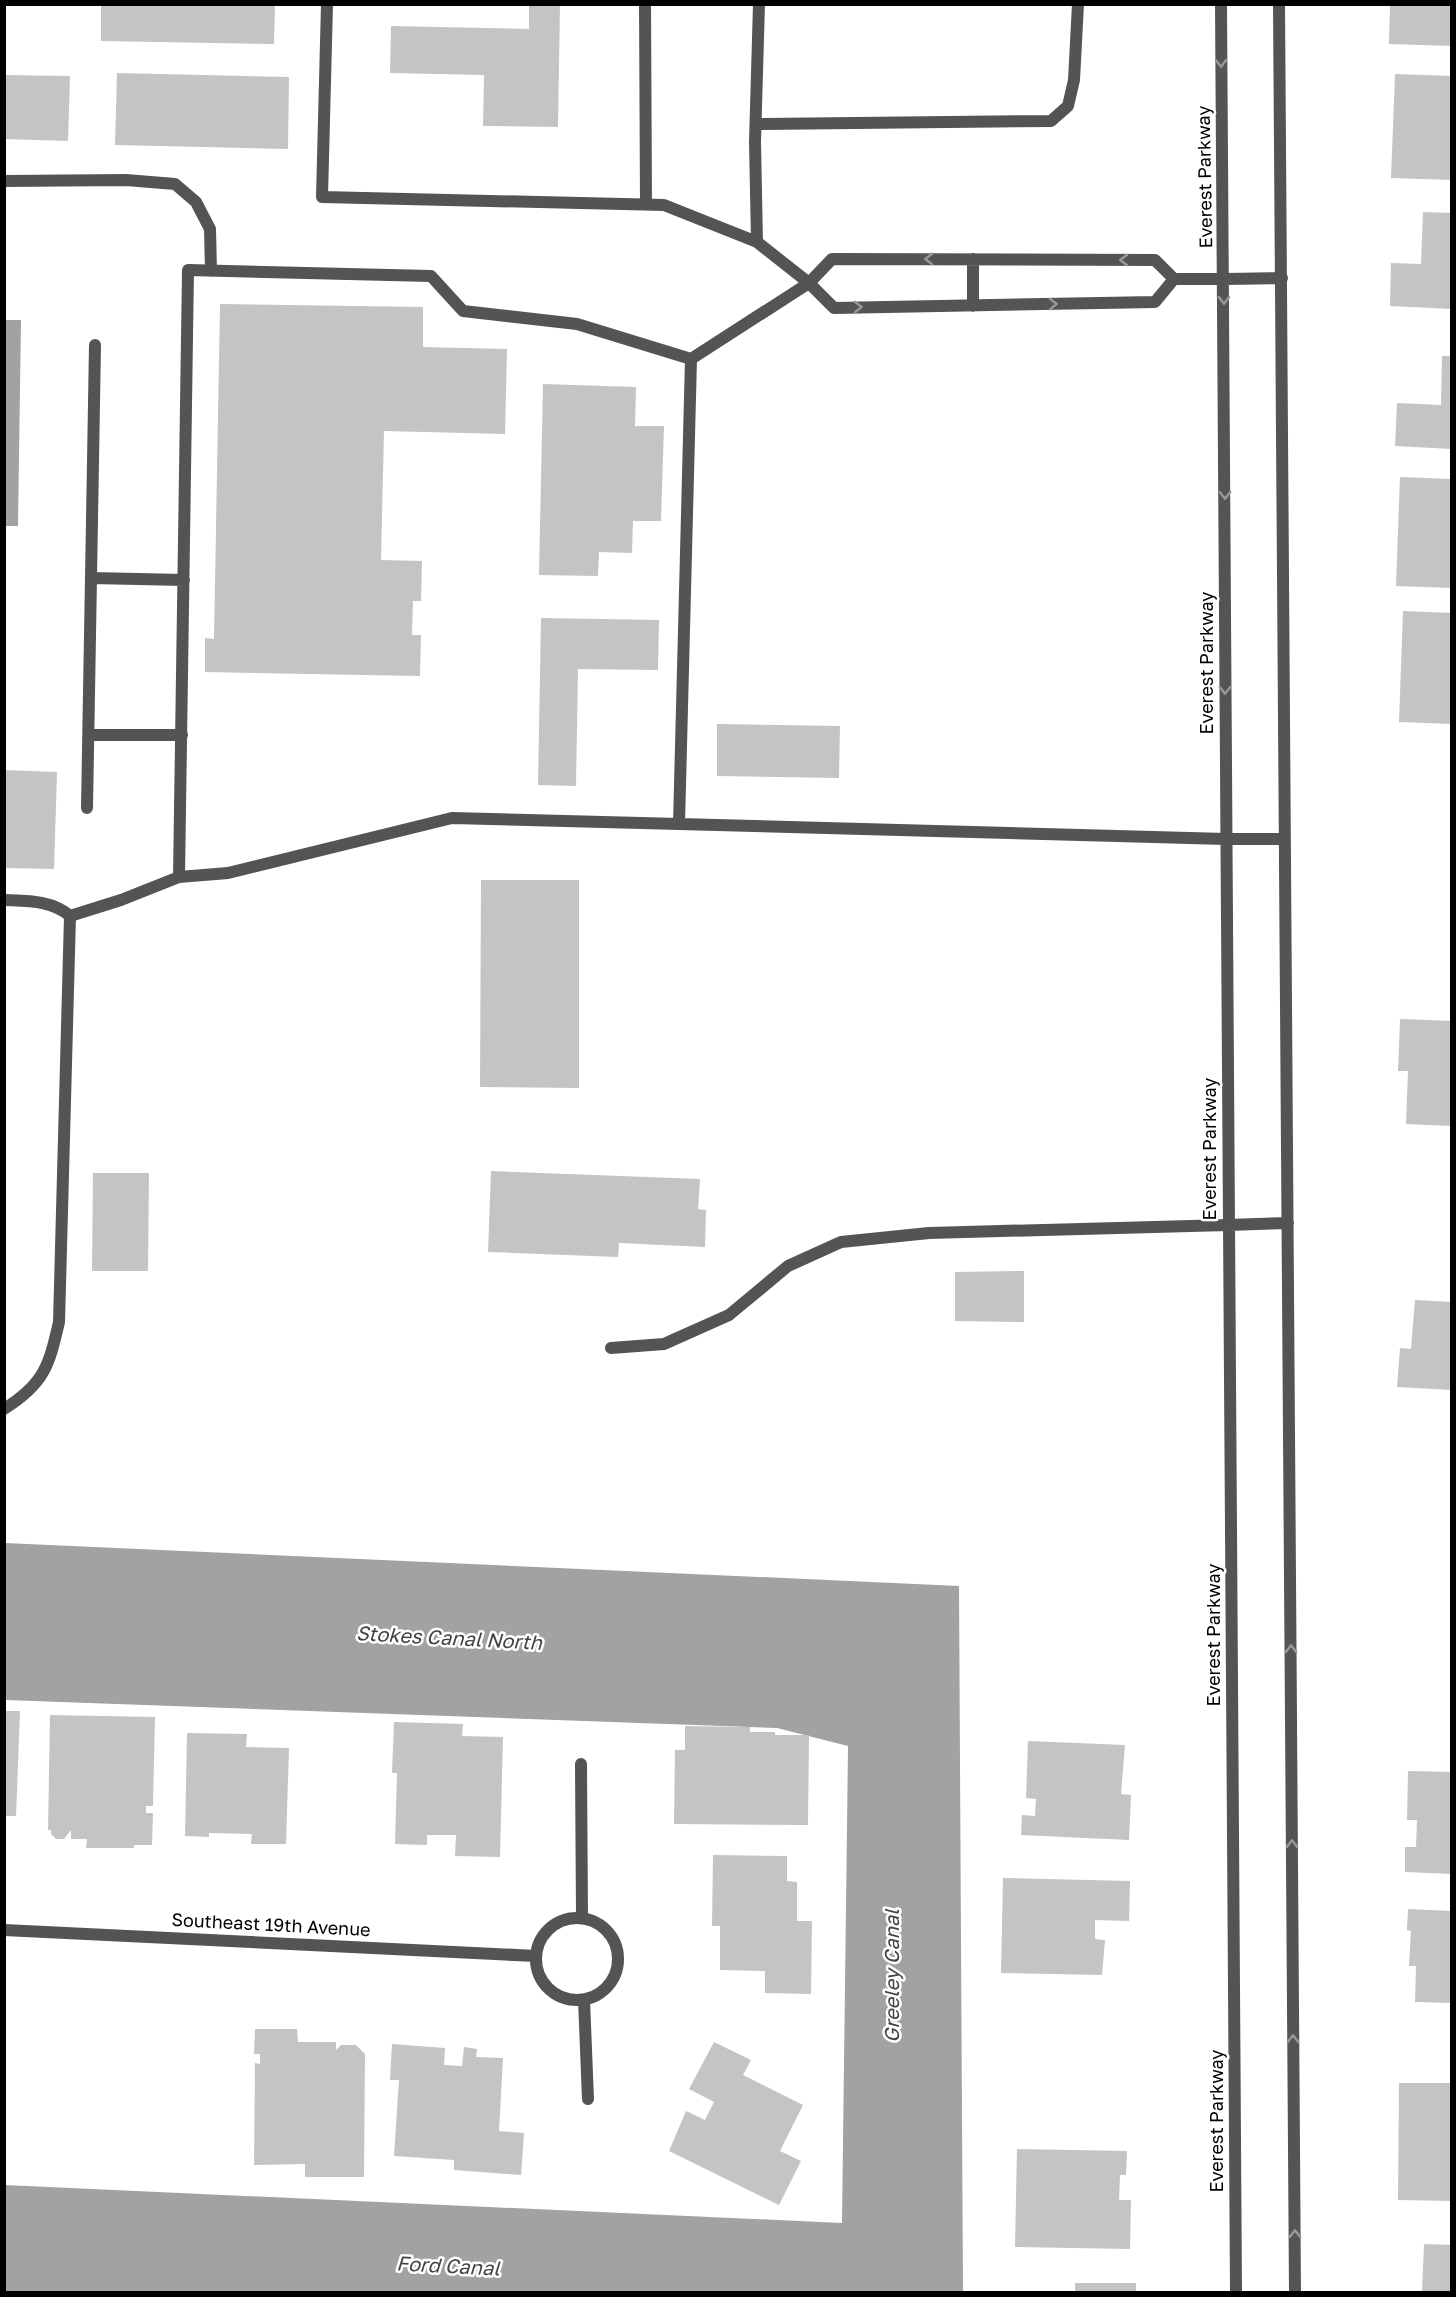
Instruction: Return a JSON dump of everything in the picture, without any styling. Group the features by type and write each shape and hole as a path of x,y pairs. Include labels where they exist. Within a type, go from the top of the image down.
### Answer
{"street":[{"path":"327,4 322,197 664,205 757,242 809,284 834,308 1155,302 1174,279"},
{"path":"645,4 646,204"},
{"path":"757,242 756,124 759,4"},
{"path":"756,124 1052,121 1068,105 1074,80 1078,4"},
{"name":"Everest Parkway","path":"1221,4 1236,2292"},
{"path":"1279,4 1295,2292"},
{"path":"4,181 126,180 175,184 196,202 210,229 211,271"},
{"path":"179,877 188,270 431,276 463,311 577,324 691,359 809,284 832,259 1155,260 1174,279 1282,278"},
{"path":"973,259 973,306"},
{"path":"87,808 95,345"},
{"path":"679,824 691,359"},
{"path":"91,578 184,580"},
{"path":"89,735 182,735"},
{"path":"69,916 179,877 228,873 452,818 1226,839 1284,838"},
{"path":"4,900 46,903 60,908 69,916 59,1323 45,1373 24,1396 4,1409"},
{"path":"611,1348 664,1344 729,1315 788,1266 841,1242 929,1233 1288,1223"},
{"path":"580,1764 582,1917"},
{"path":"582,1917 605,1928 614,1938 618,1951 615,1977 596,1996 584,2000 559,1996 549,1989 537,1968 536,1956 539,1942 556,1923 582,1917"},
{"name":"Southeast 19th Avenue","path":"4,1930 536,1956"},
{"path":"584,2000 588,2099"}],"water":[{"path":"5,320 21,320 18,526 5,526"},
{"path":"5,1543 959,1586 963,2292 5,2292 5,2185 842,2223 848,1746 777,1728 5,1700"}],"building":[{"path":"101,4 275,4 274,44 101,41"},
{"path":"529,4 560,4 558,127 483,126 484,75 390,73 391,26 529,29"},
{"path":"1390,4 1452,4 1452,46 1389,44"},
{"path":"117,73 289,77 288,149 115,145"},
{"path":"1395,74 1452,76 1452,180 1391,178"},
{"path":"4,75 70,76 68,141 4,139"},
{"path":"1423,212 1452,213 1452,309 1390,306 1391,263 1421,264"},
{"path":"220,304 423,307 423,347 507,349 505,434 384,431 381,560 422,561 421,601 413,601 412,635 421,635 420,676 205,672 205,638 214,639"},
{"path":"1442,356 1452,356 1452,449 1395,446 1397,403 1441,405"},
{"path":"543,384 636,387 635,426 664,426 661,521 633,521 632,553 599,552 598,576 539,575"},
{"path":"1400,477 1452,479 1452,588 1396,586"},
{"path":"1403,611 1452,613 1452,724 1399,722"},
{"path":"541,618 659,620 658,670 578,669 576,786 538,785"},
{"path":"717,724 840,726 839,778 717,776"},
{"path":"4,770 57,772 54,869 4,868"},
{"path":"481,880 579,880 579,1088 480,1087"},
{"path":"1400,1019 1452,1021 1452,1126 1406,1124 1408,1071 1398,1071"},
{"path":"491,1171 700,1179 698,1209 706,1210 705,1247 619,1243 618,1257 488,1252"},
{"path":"93,1173 149,1173 148,1271 92,1271"},
{"path":"1024,1271 1024,1322 955,1321 955,1272"},
{"path":"1415,1300 1452,1302 1452,1390 1397,1387 1400,1348 1411,1349"},
{"path":"4,1711 20,1711 16,1816 4,1816"},
{"path":"50,1715 155,1717 153,1806 146,1806 146,1813 153,1813 152,1845 134,1845 134,1848 86,1848 87,1839 71,1839 71,1830 64,1839 56,1839 51,1834 51,1830 48,1830"},
{"path":"394,1722 463,1724 462,1736 503,1737 500,1857 455,1856 456,1835 427,1835 427,1845 395,1844 397,1773 392,1773"},
{"path":"685,1726 750,1727 750,1732 809,1735 808,1825 674,1824 675,1750 685,1750"},
{"path":"187,1733 247,1734 246,1747 289,1748 286,1844 251,1844 252,1834 209,1833 209,1837 185,1836"},
{"path":"1028,1741 1125,1745 1121,1794 1131,1795 1129,1840 1021,1835 1022,1815 1035,1816 1036,1799 1026,1798"},
{"path":"1408,1771 1452,1772 1452,1874 1405,1872 1405,1847 1416,1847 1417,1820 1407,1820"},
{"path":"713,1855 787,1856 787,1881 797,1882 797,1921 812,1921 811,1994 765,1993 765,1971 720,1970 720,1926 712,1926"},
{"path":"1003,1878 1130,1881 1129,1921 1095,1920 1095,1939 1105,1940 1102,1975 1001,1973"},
{"path":"1408,1909 1452,1911 1452,2003 1415,2002 1416,1966 1409,1966 1411,1931 1407,1930"},
{"path":"255,2029 297,2029 298,2042 336,2042 336,2050 341,2045 356,2045 365,2054 364,2177 305,2177 305,2164 254,2165 255,2063 260,2064 260,2054 254,2054"},
{"path":"714,2042 751,2060 743,2075 803,2105 780,2151 801,2161 779,2205 669,2151 686,2111 705,2120 714,2102 689,2089"},
{"path":"392,2044 445,2048 444,2065 462,2066 464,2047 477,2049 476,2057 503,2058 499,2131 524,2133 521,2175 454,2170 454,2160 394,2156 399,2080 390,2080"},
{"path":"1399,2083 1452,2083 1452,2201 1398,2200"},
{"path":"1017,2149 1127,2151 1126,2175 1120,2175 1119,2200 1131,2200 1130,2249 1015,2247"},
{"path":"1424,2244 1452,2245 1452,2292 1422,2292"},
{"path":"1075,2283 1136,2283 1136,2292 1075,2292"}],"water label":[{"name":"Stokes Canal North","path":"449,1638"},
{"name":"Greeley Canal","path":"892,1976"},
{"name":"Ford Canal","path":"448,2266"}]}
